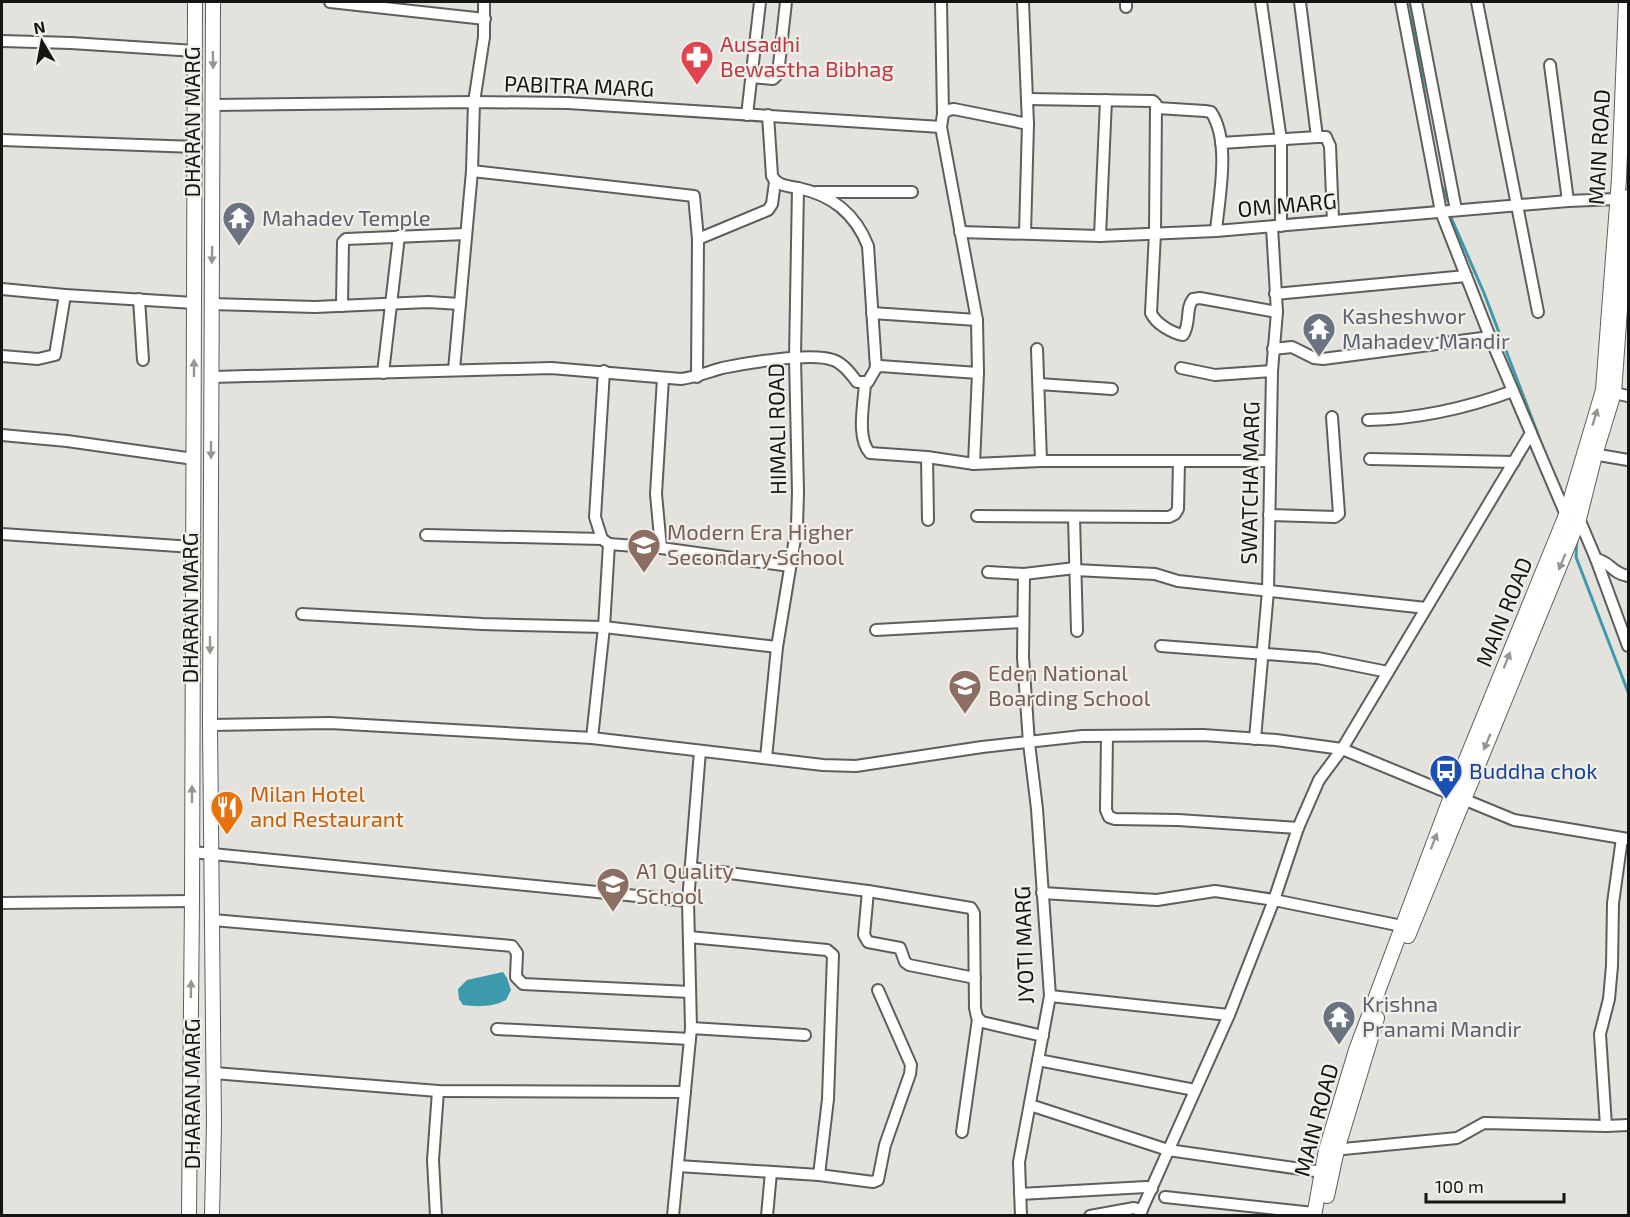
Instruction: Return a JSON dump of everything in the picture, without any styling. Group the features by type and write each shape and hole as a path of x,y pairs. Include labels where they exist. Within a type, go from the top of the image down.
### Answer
{"main road":[{"name":"DHARAN MARG","path":"189,1215 195,2"},
{"name":"DHARAN MARG","path":"212,1215 214,1073 210,725 213,2"},
{"name":"MAIN ROAD","path":"1573,517 1570,498 1614,393 1624,180 1626,2"},
{"name":"MAIN ROAD","path":"1317,1215 1356,1050 1402,926 1573,517 1590,454 1619,304"},
{"name":"MAIN ROAD","path":"1317,1215 1322,1172 1332,1150 1390,978 1457,797"}],"street":[{"path":"330,2 485,19"},
{"path":"454,370 472,171 474,102 484,37 484,2"},
{"path":"747,115 760,2"},
{"path":"751,76 773,79 778,74 786,2"},
{"path":"941,2 943,114 941,127 977,320 978,372 974,464"},
{"path":"1023,2 1028,124 1025,233"},
{"name":"SWATCHA MARG","path":"1255,739 1268,591 1272,371 1277,312 1276,226 1281,140 1261,2"},
{"path":"1300,2 1317,137"},
{"path":"1401,2 1441,212 1490,338 1531,434 1596,559 1629,646"},
{"path":"1416,2 1456,210"},
{"path":"1477,2 1538,312"},
{"path":"2,41 195,51"},
{"path":"1551,65 1568,201"},
{"path":"1027,99 1153,101 1157,108 1151,314 1154,320 1183,335 1187,330 1190,303 1193,299 1200,298 1277,312"},
{"path":"1100,236 1106,100"},
{"name":"PABITRA MARG","path":"214,105 568,103 941,127"},
{"path":"1157,108 1211,112 1215,117 1223,150 1216,231"},
{"path":"943,114 954,109 1028,124"},
{"path":"698,239 768,210 772,204 775,182 772,176 768,115"},
{"path":"1221,143 1326,137 1330,146 1333,221"},
{"path":"2,140 196,147"},
{"path":"472,171 692,195 696,201 698,239 698,377"},
{"path":"775,182 816,192 912,192"},
{"name":"HIMALI ROAD","path":"766,758 777,647 797,526 795,357 798,188"},
{"path":"212,377 551,368 663,378 698,377 721,368 795,357 833,359 839,362 857,382 865,383 870,380 876,368 868,246 861,230 841,207 816,192"},
{"name":"OM MARG","path":"960,232 1100,236 1216,231 1623,198"},
{"path":"342,306 344,240 349,237 466,234"},
{"path":"383,373 399,236"},
{"path":"1275,294 1466,276"},
{"path":"2,289 194,303"},
{"path":"2,356 38,359 55,355 65,295"},
{"path":"139,299 143,360"},
{"path":"212,304 342,306 428,302 460,304"},
{"path":"872,313 977,320"},
{"path":"1273,349 1292,347 1318,359 1490,338"},
{"path":"1037,349 1041,461"},
{"path":"876,368 883,366 978,372"},
{"path":"1181,368 1215,375 1272,371"},
{"path":"592,738 604,627 605,541 595,517 604,371"},
{"path":"661,548 656,494 663,378"},
{"path":"865,383 862,434 864,447 870,453 927,457 974,464 1041,461 1270,461"},
{"path":"1038,384 1112,388"},
{"path":"1368,420 1397,418 1477,404 1513,391"},
{"path":"1614,393 1629,396"},
{"path":"1269,515 1335,517 1339,514 1332,417"},
{"path":"1090,1215 1134,1208 1140,1213 1229,1015 1318,780 1342,749 1531,434"},
{"path":"2,435 67,441 194,459"},
{"path":"1590,454 1629,460"},
{"path":"927,457 928,520"},
{"path":"1370,459 1514,462"},
{"path":"977,516 1172,516 1178,509 1179,461"},
{"path":"1074,517 1077,630"},
{"path":"2,534 193,547"},
{"path":"426,535 605,541 790,566"},
{"path":"1596,559 1607,564 1612,571 1629,576"},
{"path":"988,572 1024,574 1075,569 1155,574 1178,581 1426,608"},
{"name":"JYOTI MARG","path":"1021,1215 1019,1161 1050,996 1037,809 1029,743 1023,657 1024,574"},
{"path":"302,614 482,624 604,627 777,647"},
{"path":"876,630 1023,622"},
{"path":"1161,646 1318,658 1388,672"},
{"path":"210,725 330,723 592,738 823,765 856,766 982,747 1082,736 1203,735 1342,749 1514,819 1625,838 1613,903 1609,999 1600,1034 1606,1126"},
{"path":"1107,736 1106,810 1110,817 1298,828"},
{"path":"673,1215 690,1033 688,901 700,751"},
{"path":"192,852 688,901"},
{"path":"691,868 868,891 972,909 975,920 975,1008 978,1019 962,1132"},
{"path":"868,891 864,935 868,942 900,948 905,962 909,965 975,978"},
{"path":"1042,893 1157,900 1215,891 1274,900 1402,926"},
{"path":"2,903 192,901"},
{"path":"213,920 512,946 517,953 516,977 523,984 690,992"},
{"path":"689,937 827,950 832,955 828,1100 819,1175"},
{"path":"678,1166 819,1175 873,1182 880,1178 885,1145 910,1074 911,1065 879,990"},
{"path":"1050,996 1229,1015"},
{"path":"978,1019 982,1022 1043,1036"},
{"path":"497,1029 805,1035"},
{"path":"1038,1060 1195,1090"},
{"path":"214,1073 438,1091 685,1092"},
{"path":"436,1215 433,1160 438,1091"},
{"path":"1030,1105 1168,1150 1322,1172"},
{"path":"1332,1150 1457,1138 1484,1123 1629,1125"},
{"path":"767,1215 771,1172"},
{"path":"1020,1194 1146,1187 1152,1189"},
{"path":"1164,1197 1317,1215"}],"water":[{"path":"503,972 511,990 506,1000 485,1006 463,1005 459,999 458,989 467,980"}],"waterway":[{"path":"1410,2 1428,115"},
{"path":"1440,181 1448,201"},
{"path":"1450,215 1484,293 1542,445"},
{"path":"1577,539 1576,557 1628,692"}],"place":[{"name":"Ausadhi Bewastha Bibhag","path":"697,86"},
{"name":"Mahadev Temple","path":"239,247"},
{"name":"Kasheshwor Mahadev Mandir","path":"1319,358"},
{"name":"Modern Era Higher Secondary School","path":"644,574"},
{"name":"Eden National Boarding School","path":"965,715"},
{"name":"Buddha chok","path":"1446,800"},
{"name":"Milan Hotel and Restaurant","path":"227,836"},
{"name":"A1 Quality School","path":"613,913"},
{"name":"Krishna Pranami Mandir","path":"1339,1046"}]}
